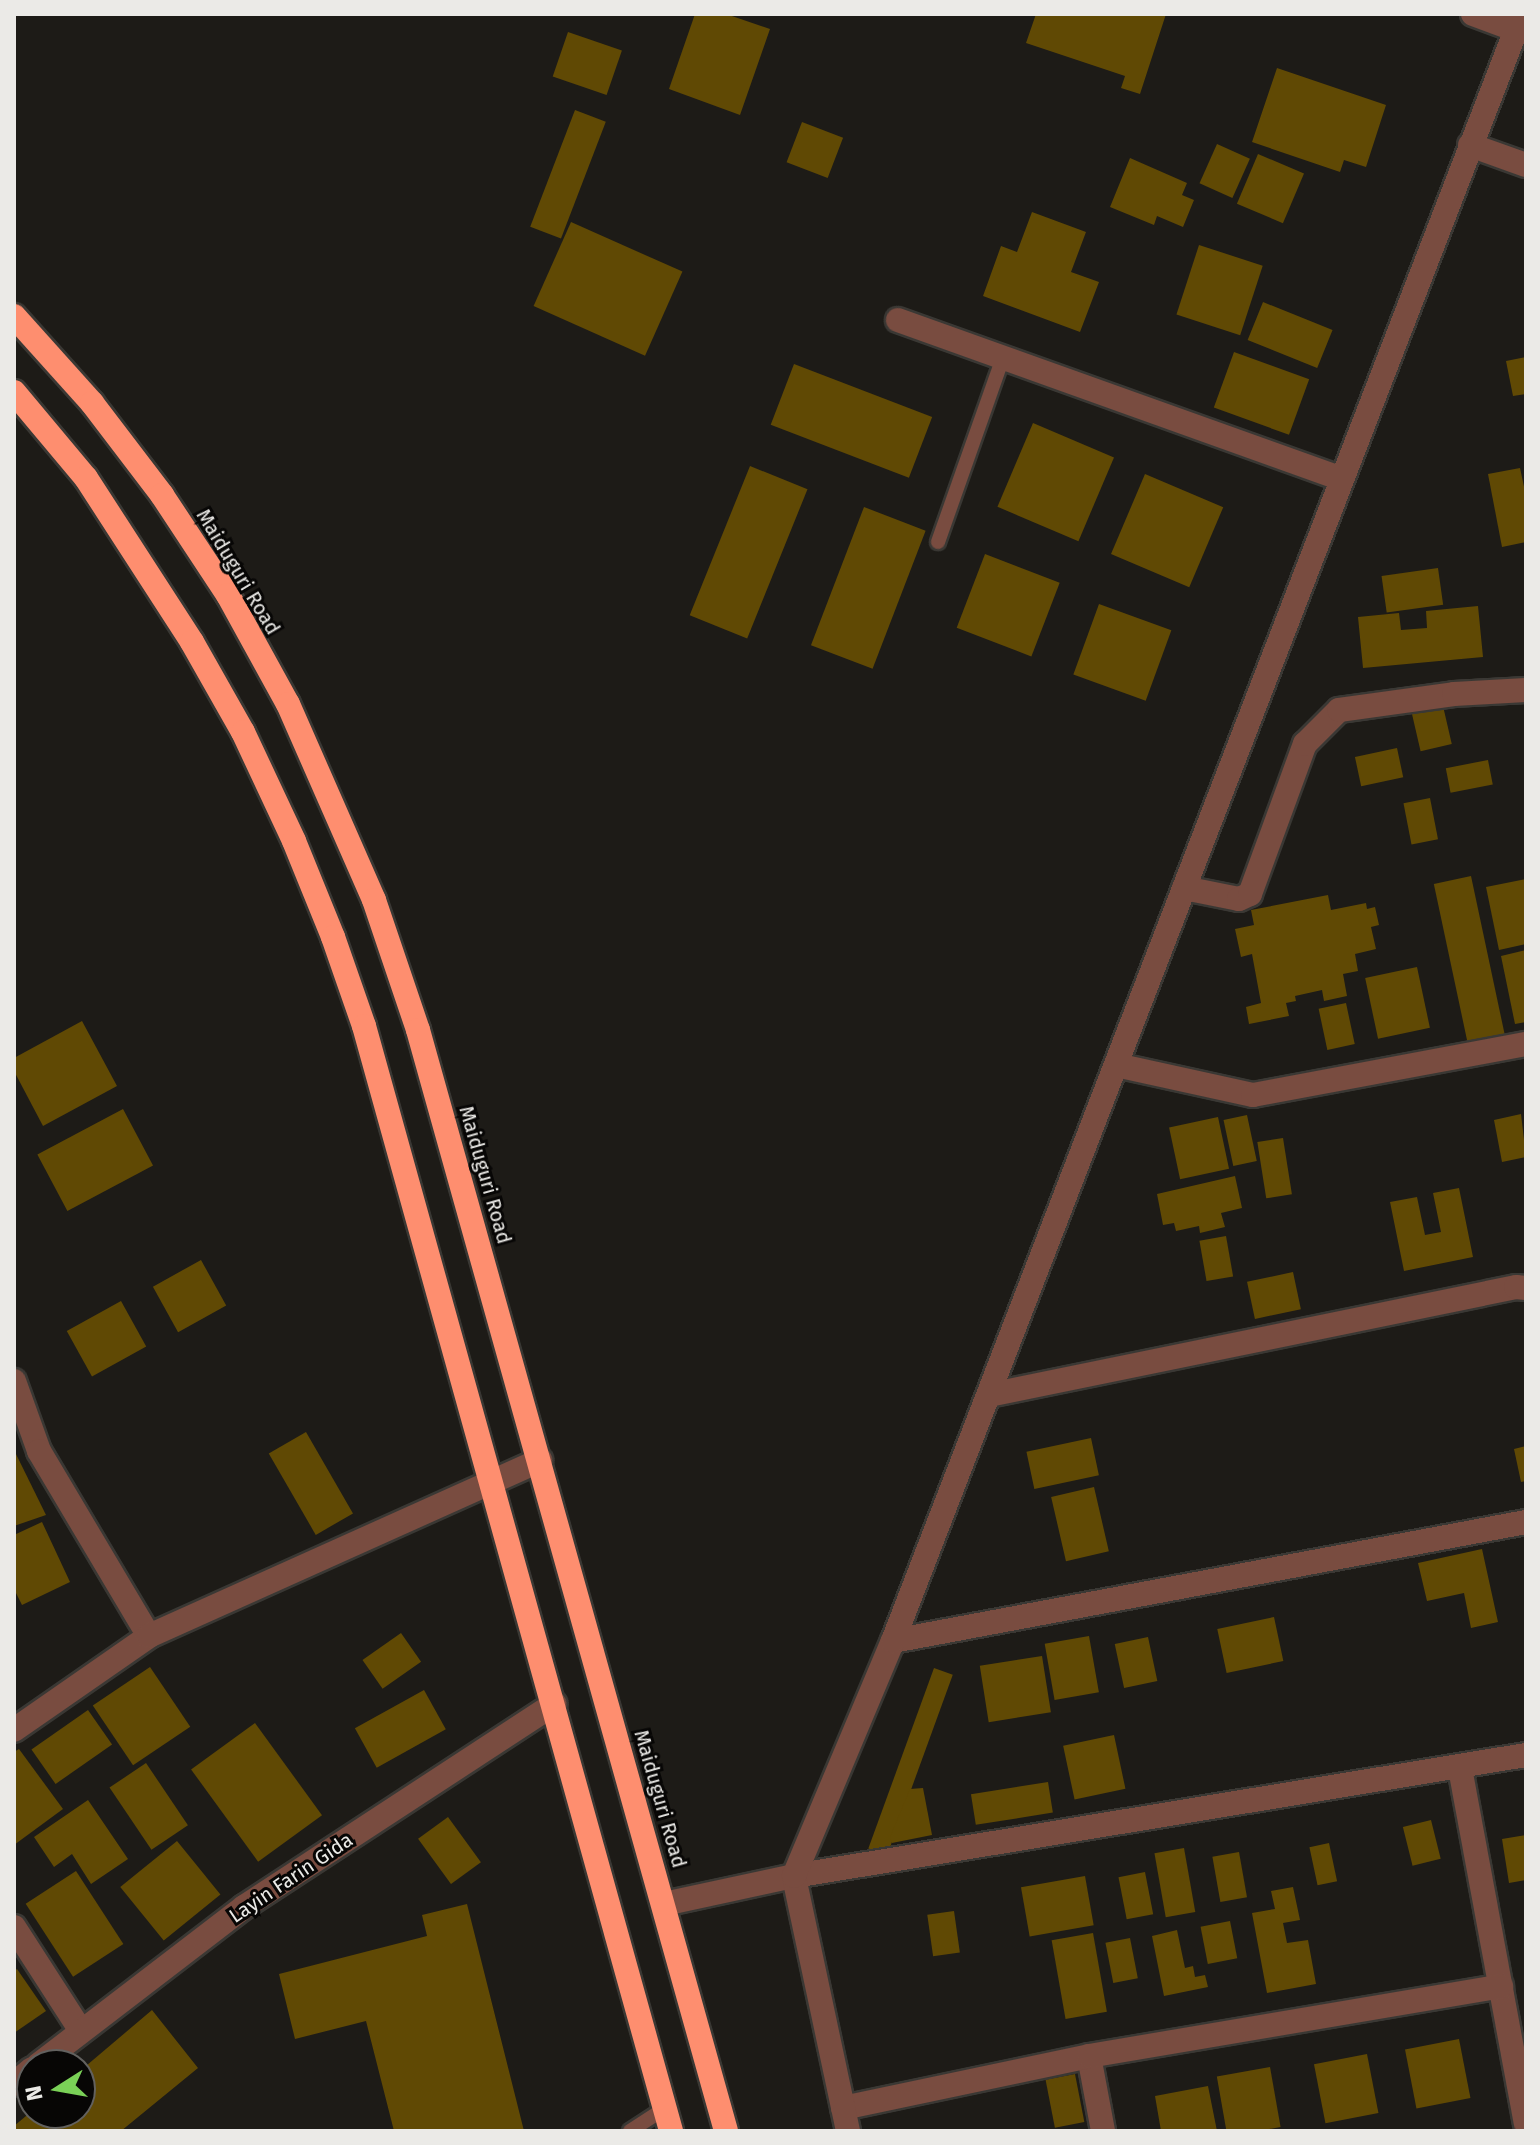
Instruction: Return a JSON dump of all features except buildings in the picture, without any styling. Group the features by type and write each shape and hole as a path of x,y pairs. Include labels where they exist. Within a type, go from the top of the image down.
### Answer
{"highway":[{"name":"Maiduguri Road","path":"14,316 92,403 162,495 228,595 307,746 397,960 540,1460 726,2131"},
{"path":"14,392 23,415 86,478 169,604 243,732 294,841 364,1026 668,2120"}],"street":[{"path":"1473,14 1519,22 1340,478 893,1641 794,1876 846,2120 1089,2056 1501,1986"},
{"path":"1470,145 1526,165"},
{"path":"898,320 1340,478"},
{"path":"1184,888 1239,899 1250,894 1305,744 1339,710 1454,694 1526,690"},
{"path":"1116,1065 1253,1095 1526,1044"},
{"path":"989,1395 1516,1287 1526,1288"},
{"path":"15,1384 39,1451 149,1636"},
{"path":"18,1720 149,1636 540,1460"},
{"path":"893,1641 1526,1522"},
{"name":"Layin Farin Gida","path":"58,2049 244,1907 554,1704"},
{"path":"664,1904 794,1876 1526,1755"},
{"path":"1460,1768 1526,2123"},
{"path":"14,1927 81,2031"},
{"path":"1089,2056 1103,2131"}],"lane":[{"path":"938,542 1003,357"},
{"path":"630,2131 668,2120"}]}
